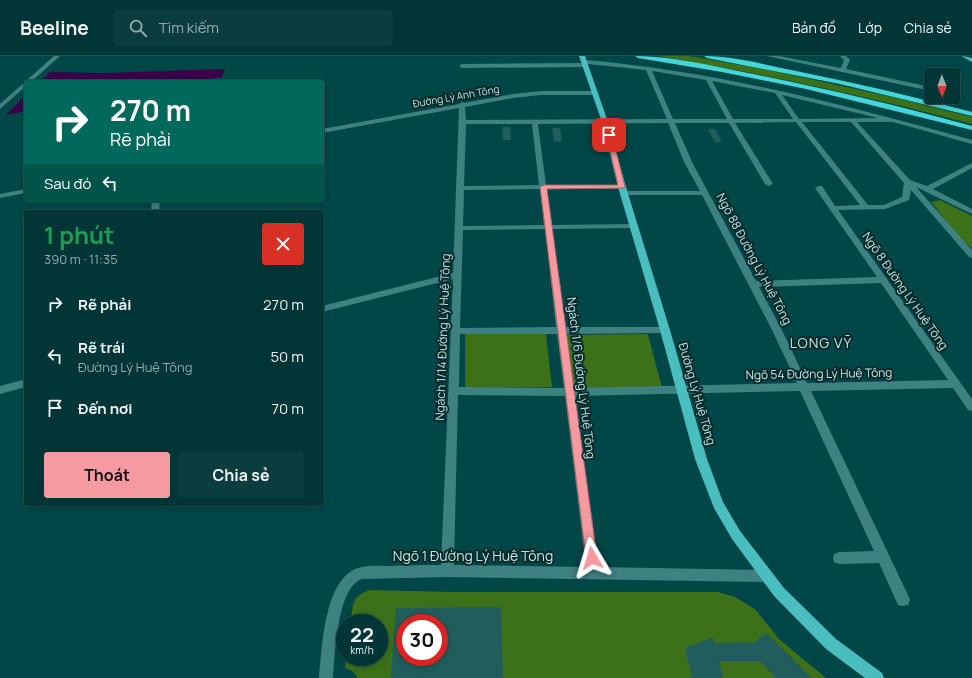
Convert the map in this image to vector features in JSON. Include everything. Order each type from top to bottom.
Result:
[{"type":"highway","points":[[638,56],[794,84],[874,102],[969,134]]},
{"type":"highway","points":[[707,56],[807,74],[887,92],[972,114]]},
{"type":"main road","points":[[965,56],[972,60]]},
{"type":"main road","name":"Đường Lý Huệ Tông","points":[[586,59],[701,459],[718,504],[736,535],[765,576],[831,644],[877,678]]},
{"type":"street","points":[[30,80],[57,56]]},
{"type":"street","points":[[774,56],[924,87]]},
{"type":"street","points":[[843,56],[847,60],[843,70]]},
{"type":"street","points":[[462,66],[586,59],[664,66],[780,88],[969,134]]},
{"type":"street","points":[[586,59],[648,68],[777,92],[893,120],[969,134]]},
{"type":"street","points":[[648,68],[689,164],[705,193]]},
{"type":"street","points":[[708,79],[731,121],[769,184]]},
{"type":"street","points":[[0,107],[24,86]]},
{"type":"street","points":[[777,92],[866,208]]},
{"type":"street","name":"Đường Lý Anh Tông","points":[[324,131],[462,104],[524,94],[595,93]]},
{"type":"street","name":"Ngách 1/14 Đường Lý Huệ Tông","points":[[447,571],[460,228],[463,122],[462,104]]},
{"type":"street","points":[[463,122],[893,120]]},
{"type":"street","points":[[853,121],[972,255]]},
{"type":"street","name":"Ngách 1/6 Đường Lý Huệ Tông","points":[[535,122],[594,573]]},
{"type":"street","points":[[969,134],[972,142]]},
{"type":"street","points":[[927,189],[972,164]]},
{"type":"street","points":[[832,208],[885,207],[906,198],[908,182]]},
{"type":"street","points":[[908,182],[927,189],[972,212]]},
{"type":"street","name":"Ngõ 88 Đường Lý Huệ Tông","points":[[461,188],[544,187],[705,193],[777,330],[903,600]]},
{"type":"street","name":"Ngõ 8 Đường Lý Huệ Tông","points":[[819,188],[972,407]]},
{"type":"street","points":[[0,196],[24,191]]},
{"type":"street","points":[[926,205],[930,200],[935,199],[952,202]]},
{"type":"street","points":[[460,228],[633,226]]},
{"type":"street","points":[[324,308],[458,275]]},
{"type":"street","points":[[752,284],[883,280]]},
{"type":"street","points":[[456,331],[665,330]]},
{"type":"street","points":[[0,390],[24,384]]},
{"type":"street","name":"Ngõ 54 Đường Lý Huệ Tông","points":[[454,391],[570,392],[956,384]]},
{"type":"street","points":[[839,558],[882,557]]},
{"type":"street","name":"Ngõ 1 Đường Lý Huệ Tông","points":[[326,678],[336,605],[345,585],[357,573],[447,571],[765,576]]},
{"type":"green space","points":[[658,56],[689,56],[763,69],[892,97],[972,117],[972,124],[816,86]]},
{"type":"green space","points":[[940,200],[972,216],[972,248],[960,238],[931,202]]},
{"type":"green space","points":[[465,334],[546,334],[552,387],[465,388]]},
{"type":"green space","points":[[648,334],[662,388],[574,388],[567,335]]},
{"type":"green space","points":[[370,590],[453,592],[718,592],[735,597],[755,609],[779,639],[826,678],[358,678],[352,671],[345,668],[345,666],[388,666],[388,614],[352,614],[354,602],[359,595]]},
{"type":"shaded area","points":[[225,69],[222,77],[205,80],[42,80],[50,72],[103,73]]},
{"type":"shaded area","points":[[24,97],[24,111],[6,115]]},
{"type":"building","points":[[502,127],[510,127],[511,140],[503,140]]},
{"type":"building","points":[[552,128],[560,128],[562,141],[554,142]]},
{"type":"building","points":[[708,129],[715,129],[722,142],[715,143]]},
{"type":"building","points":[[501,607],[503,678],[391,678],[396,608]]},
{"type":"building","points":[[766,633],[812,678],[776,678],[760,661],[719,661],[723,678],[692,678],[685,648],[713,637],[714,643],[750,642],[752,644]]},
{"type":"district","name":"LONG VỸ","points":[[821,343]]},
{"type":"route","points":[[592,558],[544,187],[622,187],[609,135]]}]
